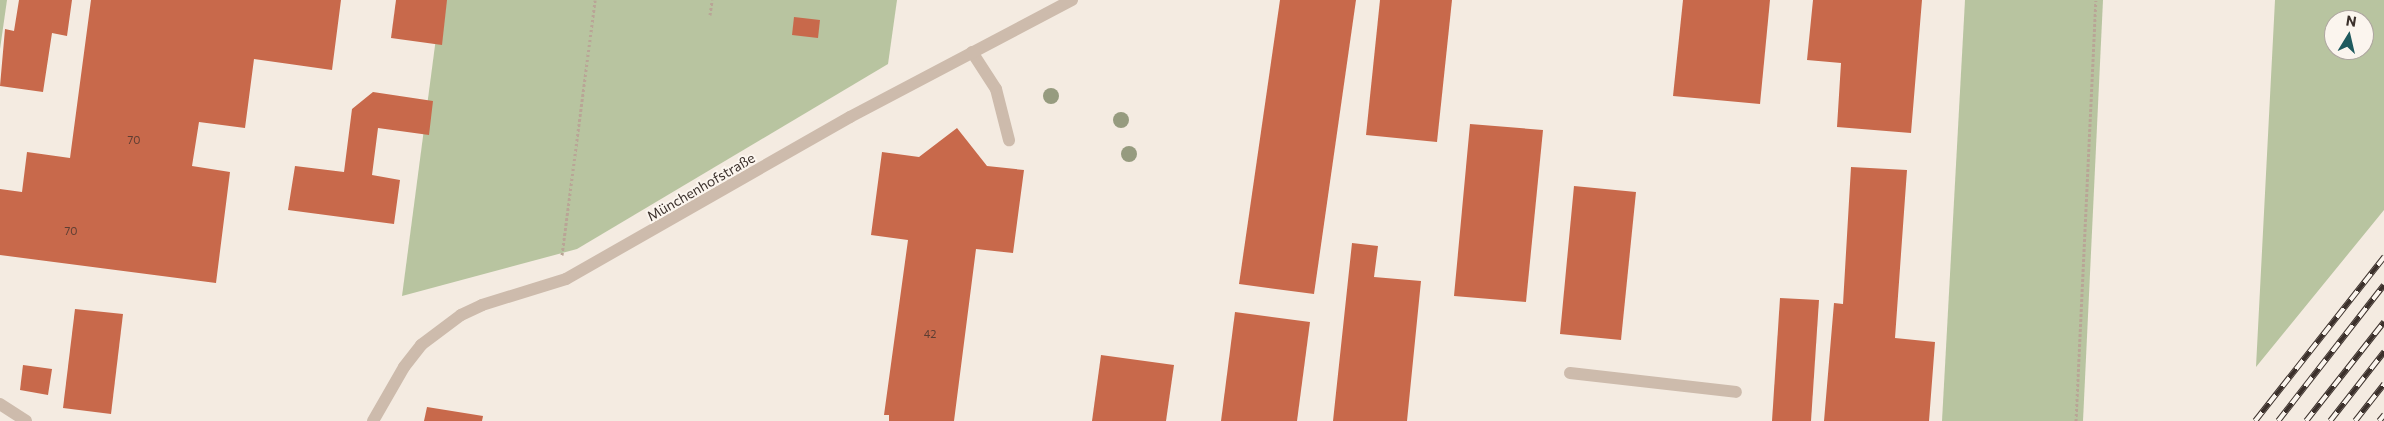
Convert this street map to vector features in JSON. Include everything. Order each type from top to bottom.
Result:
[{"type":"street","name":"Münchenhofstraße","points":[[373,421],[404,367],[421,345],[440,328],[482,305],[559,282],[607,258],[850,117],[1072,0]]},
{"type":"street","points":[[972,52],[996,89],[1009,140]]},
{"type":"street","points":[[1570,373],[1736,392]]},
{"type":"street","points":[[0,404],[26,421]]},
{"type":"path","points":[[559,282],[595,0]]},
{"type":"path","points":[[710,15],[712,0]]},
{"type":"path","points":[[2076,421],[2096,0]]},
{"type":"green space","points":[[0,0],[7,0],[0,49]]},
{"type":"green space","points":[[441,0],[897,0],[888,64],[577,249],[402,296]]},
{"type":"green space","points":[[1965,0],[2103,0],[2083,421],[1942,421]]},
{"type":"green space","points":[[2275,0],[2384,0],[2384,210],[2256,367]]},
{"type":"building","points":[[19,0],[72,0],[67,36],[52,33],[43,92],[0,86],[5,29],[14,31]]},
{"type":"building","points":[[91,0],[341,0],[332,70],[254,59],[245,128],[199,122],[192,166],[230,172],[216,283],[0,255],[0,189],[22,192],[27,152],[70,158]]},
{"type":"building","points":[[396,0],[447,0],[442,45],[391,38]]},
{"type":"building","points":[[1280,0],[1356,0],[1314,294],[1239,284]]},
{"type":"building","points":[[1380,0],[1452,0],[1437,142],[1366,135]]},
{"type":"building","points":[[1683,0],[1770,0],[1760,104],[1673,96]]},
{"type":"building","points":[[1813,0],[1922,0],[1911,133],[1837,127],[1841,63],[1807,60]]},
{"type":"building","points":[[794,17],[820,20],[818,38],[792,35]]},
{"type":"building","points":[[373,92],[433,101],[429,135],[378,128],[372,175],[400,180],[394,224],[288,210],[295,166],[344,172],[352,109]]},
{"type":"building","points":[[1470,124],[1543,130],[1526,302],[1454,296]]},
{"type":"building","points":[[957,128],[987,166],[1024,170],[1013,253],[976,249],[954,421],[889,421],[889,415],[884,415],[908,240],[871,235],[882,152],[919,157]]},
{"type":"building","points":[[1851,167],[1907,170],[1895,338],[1935,342],[1929,421],[1824,421],[1834,303],[1843,304]]},
{"type":"building","points":[[1574,186],[1636,192],[1621,340],[1560,334]]},
{"type":"building","points":[[1352,243],[1378,246],[1374,277],[1421,281],[1407,421],[1333,421]]},
{"type":"building","points":[[1780,298],[1819,300],[1811,421],[1772,421]]},
{"type":"building","points":[[75,309],[123,314],[111,414],[63,408]]},
{"type":"building","points":[[1235,312],[1310,322],[1297,421],[1221,421]]},
{"type":"building","points":[[1101,355],[1174,365],[1166,421],[1092,421]]},
{"type":"building","points":[[23,365],[52,369],[48,395],[20,390]]},
{"type":"building","points":[[427,407],[483,416],[482,421],[424,421]]},
{"type":"railway","points":[[2255,421],[2384,257]]},
{"type":"railway","points":[[2278,421],[2384,285]]},
{"type":"railway","points":[[2306,421],[2384,322]]},
{"type":"railway","points":[[2330,421],[2384,352]]},
{"type":"railway","points":[[2355,421],[2384,384]]},
{"type":"railway","points":[[2379,421],[2384,415]]}]
